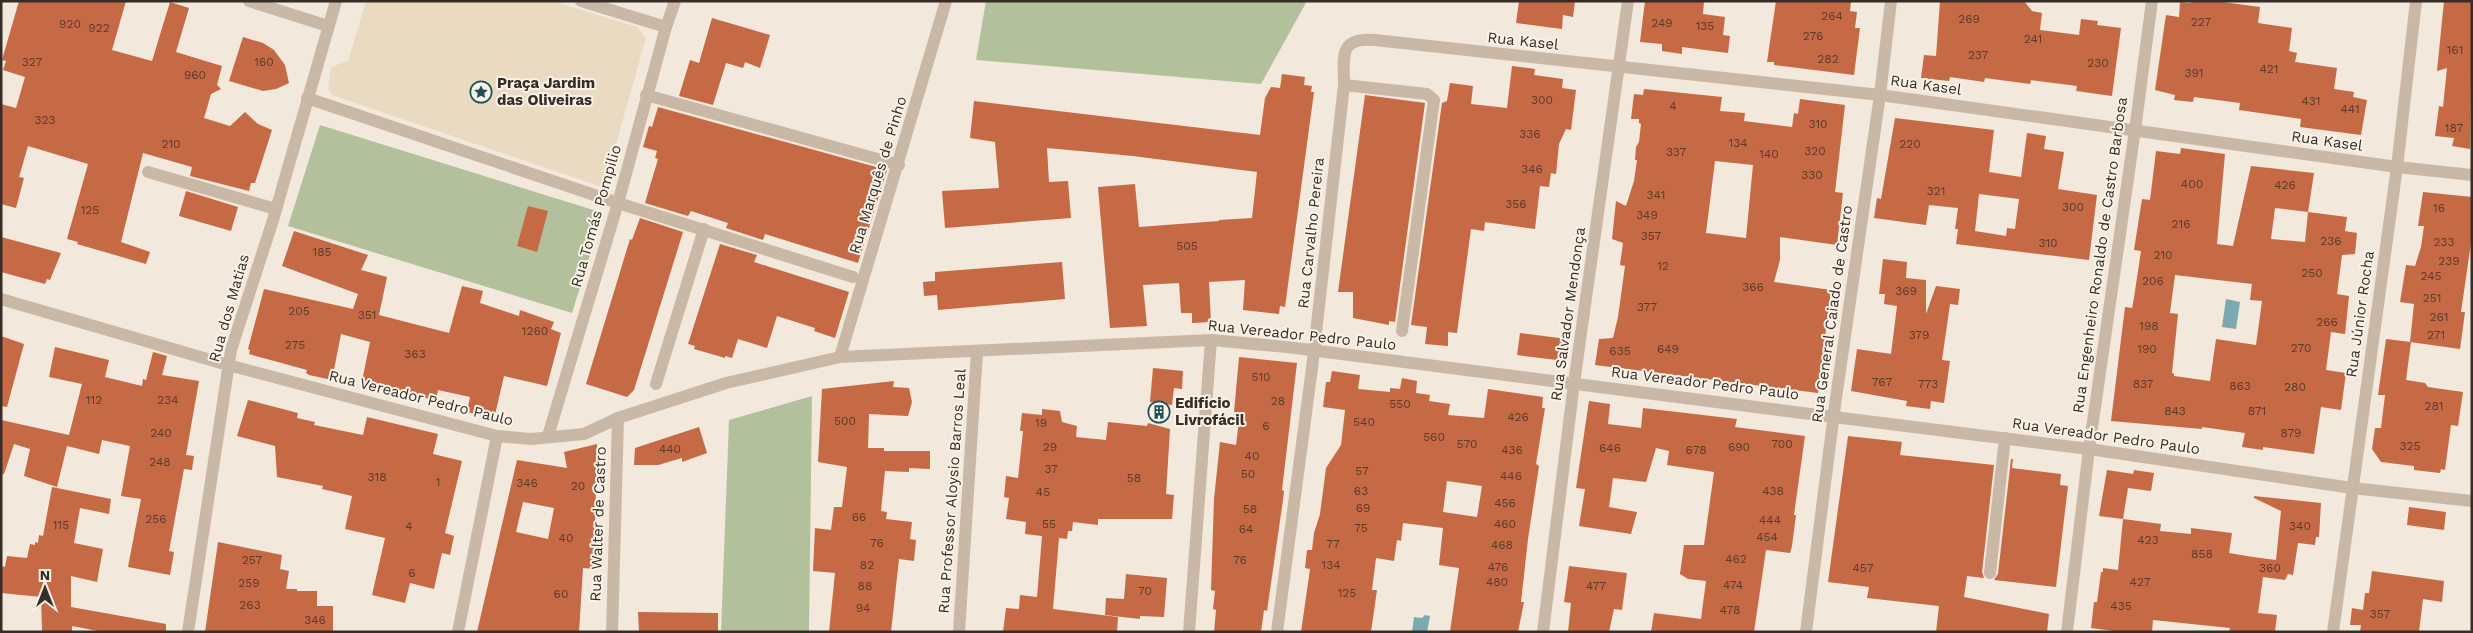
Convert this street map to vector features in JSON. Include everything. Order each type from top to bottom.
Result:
[{"type":"street","points":[[249,1],[328,26]]},
{"type":"street","name":"Rua dos Matias","points":[[188,632],[228,365],[276,209],[336,1]]},
{"type":"street","points":[[581,1],[666,27]]},
{"type":"street","name":"Rua Tomás Pompilio","points":[[548,436],[618,202],[646,95],[675,1]]},
{"type":"street","name":"Rua Marquês de Pinho","points":[[840,357],[899,165],[946,1]]},
{"type":"street","name":"Rua Salvador Mendonça","points":[[1542,632],[1574,383],[1628,1]]},
{"type":"street","name":"Rua General Caiado de Castro","points":[[1806,632],[1834,416],[1880,95],[1891,1]]},
{"type":"street","name":"Rua Engenheiro Ronaldo de Castro Barbosa","points":[[2067,632],[2089,449],[2152,1]]},
{"type":"street","name":"Rua Júnior Rocha","points":[[2333,632],[2397,167],[2416,1]]},
{"type":"street","name":"Rua Carvalho Pereira","points":[[1277,632],[1314,351],[1344,85],[1344,56],[1346,47],[1359,40],[1374,40]]},
{"type":"street","name":"Rua Kasel","points":[[1374,40],[1880,95],[2397,167],[2472,175]]},
{"type":"street","points":[[1344,85],[1427,94],[1434,100],[1402,331]]},
{"type":"street","points":[[646,95],[899,165]]},
{"type":"street","points":[[307,98],[618,202],[853,276]]},
{"type":"street","points":[[148,172],[276,209]]},
{"type":"street","points":[[656,384],[704,229]]},
{"type":"street","name":"Rua Vereador Pedro Paulo","points":[[1,299],[228,365],[497,436],[531,439],[584,434],[618,418],[726,383],[840,357],[1211,340],[1314,351],[1834,416],[2089,449],[2352,488],[2472,501]]},
{"type":"street","points":[[1189,632],[1211,340]]},
{"type":"street","name":"Rua Professor Aloysio Barros Leal","points":[[959,632],[977,352]]},
{"type":"street","name":"Rua Walter de Castro","points":[[612,632],[618,418]]},
{"type":"street","points":[[458,632],[497,436]]},
{"type":"street","points":[[1990,572],[2005,438]]},
{"type":"green space","points":[[986,1],[1307,1],[1261,84],[976,60]]},
{"type":"green space","points":[[320,125],[603,213],[572,313],[288,226]]},
{"type":"green space","points":[[812,396],[809,632],[721,632],[729,420]]},
{"type":"shaded area","name":"Praça Jardim das Oliveiras","points":[[366,1],[553,1],[637,27],[646,38],[605,183],[599,186],[332,95],[328,88],[331,67],[348,61]]},
{"type":"water","points":[[2226,299],[2240,302],[2236,329],[2222,327]]},
{"type":"water","points":[[1425,615],[1430,616],[1427,632],[1412,632],[1414,617],[1422,618]]},
{"type":"building","points":[[19,1],[126,1],[112,50],[152,61],[170,2],[189,8],[176,52],[222,66],[217,85],[221,89],[211,94],[204,118],[230,126],[245,112],[258,124],[272,130],[255,183],[251,183],[249,191],[190,176],[192,167],[143,153],[121,242],[150,252],[146,264],[77,244],[78,242],[67,239],[88,164],[28,146],[19,177],[24,178],[16,208],[1,204],[1,104],[16,108],[25,77],[3,70],[6,61],[2,60]]},
{"type":"building","points":[[1519,1],[1575,1],[1573,17],[1563,15],[1562,29],[1516,23]]},
{"type":"building","points":[[1645,1],[1704,1],[1703,14],[1725,17],[1723,35],[1730,36],[1728,53],[1682,47],[1682,54],[1662,51],[1662,44],[1640,42]]},
{"type":"building","points":[[1776,1],[1851,1],[1850,11],[1857,12],[1855,28],[1860,28],[1854,75],[1774,65],[1774,62],[1767,62]]},
{"type":"building","points":[[1940,1],[2024,1],[2032,11],[2042,13],[2040,30],[2079,35],[2081,19],[2098,21],[2097,25],[2121,28],[2112,96],[2076,91],[2077,86],[2031,80],[2030,84],[1985,78],[1984,82],[1950,77],[1949,81],[1921,78],[1924,55],[1936,56]]},
{"type":"building","points":[[2191,1],[2215,1],[2260,7],[2258,23],[2292,28],[2289,51],[2297,53],[2295,62],[2337,68],[2334,89],[2354,92],[2353,97],[2367,100],[2361,135],[2300,127],[2301,119],[2239,110],[2240,103],[2194,97],[2193,102],[2174,100],[2175,95],[2155,90],[2166,15],[2179,17],[2180,2],[2191,3]]},
{"type":"building","points":[[2444,1],[2472,1],[2470,149],[2452,146],[2454,138],[2435,136],[2439,106],[2443,107],[2447,68],[2437,71]]},
{"type":"building","points":[[712,18],[770,35],[760,68],[745,62],[743,68],[726,63],[713,105],[679,96],[690,60],[699,63]]},
{"type":"building","points":[[243,37],[263,43],[274,50],[285,65],[289,83],[276,89],[263,91],[229,81]]},
{"type":"building","points":[[1512,66],[1535,69],[1534,75],[1563,79],[1562,88],[1576,90],[1571,130],[1566,129],[1559,144],[1556,174],[1551,173],[1549,187],[1540,186],[1535,229],[1485,222],[1484,231],[1471,229],[1457,333],[1448,332],[1448,346],[1425,344],[1427,327],[1411,325],[1442,103],[1447,101],[1450,83],[1473,86],[1471,104],[1507,108]]},
{"type":"building","points":[[1282,74],[1305,77],[1304,85],[1312,86],[1311,92],[1314,92],[1285,307],[1280,306],[1279,314],[1243,310],[1245,280],[1209,282],[1211,322],[1192,323],[1192,313],[1181,313],[1179,283],[1143,285],[1147,326],[1110,328],[1098,187],[1135,184],[1139,227],[1252,218],[1257,172],[1133,156],[1047,148],[1049,182],[1068,181],[1071,218],[945,228],[942,191],[999,188],[995,142],[970,138],[974,101],[1260,135],[1265,98],[1271,87],[1280,88]]},
{"type":"building","points":[[1644,89],[1722,97],[1720,111],[1745,113],[1744,121],[1792,127],[1794,113],[1798,114],[1800,99],[1845,105],[1835,192],[1843,193],[1837,245],[1780,237],[1780,260],[1774,282],[1831,290],[1818,393],[1595,365],[1599,339],[1613,338],[1618,317],[1625,266],[1620,265],[1623,243],[1612,239],[1616,201],[1626,206],[1634,181],[1637,160],[1635,160],[1636,147],[1639,142],[1641,124],[1639,119],[1631,119],[1634,94],[1643,95]],"holes":[[[1715,161],[1753,165],[1746,238],[1706,233]]]},
{"type":"building","points":[[1365,95],[1425,103],[1395,322],[1389,321],[1389,325],[1353,318],[1353,292],[1338,292]]},
{"type":"building","points":[[658,107],[887,170],[858,263],[765,234],[763,240],[726,228],[728,223],[691,211],[688,216],[645,203],[658,159],[655,158],[657,151],[643,147],[649,126],[652,127]]},
{"type":"building","points":[[1895,118],[1994,130],[1989,172],[2021,177],[2027,133],[2046,136],[2044,149],[2064,152],[2058,189],[2097,195],[2089,260],[1956,244],[1958,229],[1955,229],[1958,208],[1929,205],[1926,225],[1874,218],[1877,198],[1881,199]],"holes":[[[1979,194],[2019,199],[2015,229],[2007,228],[2006,236],[1975,231]]]},
{"type":"building","points":[[2181,148],[2225,154],[2217,244],[2233,246],[2251,166],[2314,173],[2308,212],[2347,217],[2345,231],[2357,233],[2355,254],[2342,255],[2337,294],[2349,296],[2345,334],[2331,332],[2326,370],[2346,373],[2341,410],[2321,407],[2314,454],[2263,447],[2263,450],[2242,447],[2245,433],[2202,427],[2202,429],[2111,421],[2125,307],[2132,308],[2141,251],[2134,250],[2142,199],[2150,200],[2156,151],[2180,154]],"holes":[[[2275,208],[2308,212],[2305,242],[2271,239]],[[2175,275],[2252,284],[2250,300],[2262,301],[2256,345],[2216,339],[2210,381],[2174,376],[2172,373],[2178,314],[2170,313]]]},
{"type":"building","points":[[186,191],[238,207],[231,231],[179,216]]},
{"type":"building","points":[[2423,192],[2472,197],[2472,236],[2461,312],[2465,312],[2460,349],[2410,342],[2414,304],[2400,302],[2406,265],[2415,266],[2421,247],[2424,226],[2418,226]]},
{"type":"building","points":[[528,206],[548,211],[537,252],[517,246]]},
{"type":"building","points":[[640,218],[683,232],[634,390],[627,397],[586,384],[630,239],[632,240]]},
{"type":"building","points":[[294,231],[368,255],[361,270],[387,277],[379,315],[449,333],[462,286],[483,291],[480,303],[519,316],[520,310],[554,322],[551,329],[561,333],[547,386],[504,376],[494,419],[467,412],[470,397],[438,390],[436,400],[361,386],[370,342],[341,334],[332,380],[309,375],[306,373],[307,370],[249,354],[250,350],[248,349],[264,289],[353,309],[358,294],[282,266]]},
{"type":"building","points":[[1,237],[61,253],[50,280],[47,279],[45,284],[1,272]]},
{"type":"building","points":[[720,244],[757,255],[754,262],[849,292],[835,338],[814,331],[815,328],[777,316],[767,348],[738,339],[732,358],[725,356],[725,358],[694,349],[695,346],[688,344]]},
{"type":"building","points":[[1883,259],[1907,262],[1906,278],[1926,280],[1926,314],[1936,286],[1960,289],[1958,305],[1950,304],[1942,360],[1950,361],[1944,403],[1931,401],[1930,409],[1906,406],[1907,401],[1851,391],[1857,349],[1891,354],[1897,306],[1884,304],[1885,294],[1879,294]]},
{"type":"building","points":[[1062,262],[1065,299],[938,310],[937,295],[924,296],[923,282],[935,281],[935,272]]},
{"type":"building","points":[[1520,333],[1567,339],[1564,358],[1557,360],[1517,355]]},
{"type":"building","points":[[1,336],[24,344],[7,407],[1,406]]},
{"type":"building","points":[[2386,339],[2411,342],[2406,380],[2425,383],[2428,387],[2463,392],[2458,426],[2451,425],[2445,470],[2441,469],[2440,473],[2414,470],[2414,466],[2381,462],[2372,449],[2375,428],[2381,428],[2385,395],[2378,395]]},
{"type":"building","points":[[55,347],[109,360],[105,377],[142,386],[143,379],[146,380],[153,352],[167,356],[162,375],[199,381],[186,455],[194,456],[192,470],[184,469],[169,551],[174,552],[170,575],[128,567],[141,499],[121,496],[130,446],[102,440],[99,454],[67,446],[57,487],[24,476],[30,449],[14,444],[4,474],[1,474],[1,420],[69,435],[82,384],[49,377]]},
{"type":"building","points":[[1239,357],[1297,363],[1282,490],[1284,491],[1283,500],[1267,611],[1264,610],[1261,632],[1214,632],[1216,610],[1213,609],[1215,591],[1211,590],[1214,499],[1220,442],[1236,445],[1240,413],[1234,412]]},
{"type":"building","points":[[1153,368],[1183,371],[1182,389],[1174,388],[1172,405],[1150,402]]},
{"type":"building","points":[[1332,371],[1360,375],[1358,389],[1390,392],[1390,388],[1400,389],[1402,378],[1417,381],[1416,393],[1430,395],[1429,401],[1450,404],[1448,415],[1484,418],[1488,389],[1543,397],[1542,408],[1545,408],[1536,464],[1539,466],[1521,602],[1524,602],[1518,632],[1450,632],[1459,568],[1439,565],[1443,528],[1403,523],[1401,541],[1397,540],[1394,561],[1376,558],[1372,590],[1377,590],[1371,632],[1301,632],[1310,569],[1305,568],[1307,550],[1312,550],[1314,533],[1320,514],[1326,468],[1341,445],[1345,410],[1323,407],[1326,382],[1330,382]],"holes":[[[1447,481],[1482,486],[1477,517],[1443,512]]]},
{"type":"building","points":[[894,381],[893,387],[909,388],[912,402],[908,416],[869,414],[868,448],[884,448],[884,451],[930,451],[930,469],[909,468],[909,472],[885,471],[881,511],[887,512],[886,519],[912,522],[910,539],[916,540],[914,561],[899,559],[891,632],[829,632],[835,573],[813,571],[815,528],[831,530],[834,507],[842,507],[847,467],[818,462],[822,389]]},
{"type":"building","points":[[248,400],[298,413],[297,418],[315,422],[314,425],[363,435],[367,417],[438,434],[433,454],[462,461],[445,533],[454,536],[450,555],[442,553],[434,589],[410,583],[405,603],[372,595],[385,538],[345,529],[352,496],[322,489],[323,486],[277,477],[275,446],[237,436]]},
{"type":"building","points":[[1589,401],[1610,404],[1608,424],[1641,428],[1643,408],[1737,419],[1735,427],[1805,436],[1794,515],[1796,515],[1792,546],[1790,553],[1766,550],[1754,632],[1651,632],[1654,613],[1701,619],[1706,581],[1688,579],[1680,574],[1684,545],[1704,545],[1714,472],[1667,465],[1669,451],[1656,448],[1646,482],[1613,478],[1609,507],[1637,512],[1631,534],[1579,526],[1585,489],[1576,488]]},
{"type":"building","points":[[1042,409],[1060,411],[1062,422],[1077,426],[1076,437],[1106,440],[1108,422],[1147,426],[1148,423],[1170,429],[1166,494],[1174,495],[1172,519],[1098,519],[1098,525],[1073,522],[1072,531],[1068,531],[1067,539],[1059,538],[1053,609],[1118,617],[1117,632],[1003,632],[1006,608],[1019,609],[1020,595],[1037,597],[1042,536],[1025,534],[1026,522],[1006,519],[1009,498],[1004,497],[1006,476],[1018,478],[1023,431],[1020,431],[1022,413],[1042,415]]},
{"type":"building","points":[[699,427],[707,453],[682,462],[682,458],[658,465],[634,465],[635,448]]},
{"type":"building","points":[[1848,436],[1902,442],[1900,455],[1994,465],[1982,572],[1984,578],[1967,576],[1964,597],[2049,614],[2047,632],[1936,632],[1939,606],[1867,598],[1869,587],[1828,582]]},
{"type":"building","points":[[597,444],[594,569],[583,568],[579,632],[477,632],[517,460],[567,468],[564,452]],"holes":[[[523,502],[554,508],[548,539],[516,532]]]},
{"type":"building","points":[[2011,459],[2013,459],[2012,468],[2061,474],[2060,485],[2068,486],[2056,587],[1994,580],[1998,574]]},
{"type":"building","points":[[2107,470],[2133,474],[2134,470],[2154,473],[2151,491],[2128,488],[2123,519],[2099,516]]},
{"type":"building","points":[[52,487],[111,499],[109,514],[80,508],[74,543],[103,549],[97,582],[71,576],[71,607],[166,624],[166,632],[103,632],[72,626],[72,631],[42,631],[41,597],[1,593],[1,566],[5,567],[7,556],[27,558],[30,544],[35,545],[35,542],[38,543],[39,535],[43,536]]},
{"type":"building","points":[[2254,496],[2321,503],[2319,537],[2316,537],[2315,545],[2298,543],[2293,575],[2288,574],[2285,580],[2263,577],[2258,613],[2277,615],[2275,632],[2229,632],[2230,628],[2153,620],[2152,632],[2121,632],[2091,628],[2094,602],[2097,602],[2101,572],[2103,572],[2103,568],[2118,570],[2123,519],[2161,524],[2160,531],[2191,534],[2191,528],[2232,533],[2229,553],[2276,560],[2281,511],[2254,498]]},
{"type":"building","points":[[2409,507],[2446,512],[2444,530],[2407,525]]},
{"type":"building","points":[[218,542],[282,555],[280,569],[289,571],[286,589],[317,591],[317,606],[333,606],[333,632],[205,632]]},
{"type":"building","points":[[1569,566],[1627,573],[1622,610],[1614,609],[1609,632],[1568,632],[1571,603],[1564,602]]},
{"type":"building","points":[[2372,571],[2444,581],[2442,602],[2423,599],[2419,632],[2360,632],[2361,625],[2350,625],[2352,608],[2363,610],[2365,593],[2369,593]]},
{"type":"building","points":[[1126,574],[1167,578],[1164,617],[1140,616],[1140,619],[1105,615],[1106,598],[1124,599]]},
{"type":"building","points":[[638,612],[718,613],[718,632],[639,632]]},
{"type":"place","name":"Praça Jardim das Oliveiras","points":[[481,92]]},
{"type":"place","name":"Edifício Livrofácil","points":[[1159,412]]}]
